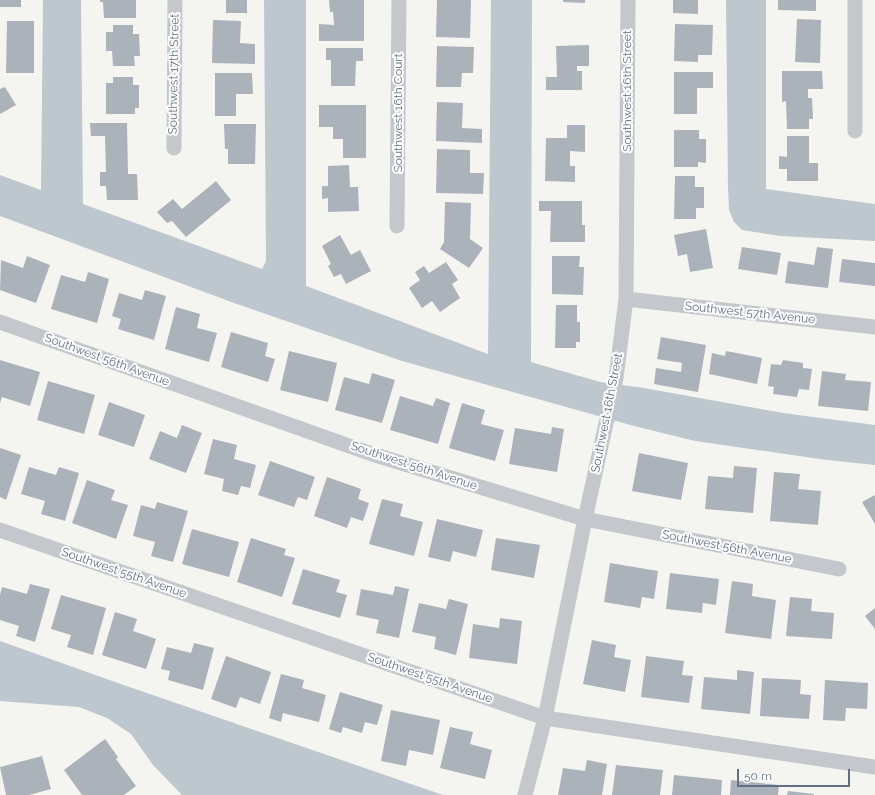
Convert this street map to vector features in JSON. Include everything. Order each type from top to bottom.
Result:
[{"type":"street","name":"Southwest 17th Street","points":[[174,148],[175,0]]},
{"type":"street","name":"Southwest 16th Court","points":[[397,226],[399,0]]},
{"type":"street","name":"Southwest 16th Street","points":[[525,795],[545,718],[585,519],[616,378],[626,299],[628,0]]},
{"type":"street","points":[[855,0],[855,131]]},
{"type":"street","name":"Southwest 57th Avenue","points":[[626,299],[875,327]]},
{"type":"street","name":"Southwest 56th Avenue","points":[[0,322],[372,454],[585,519],[839,569]]},
{"type":"street","name":"Southwest 55th Avenue","points":[[0,530],[545,718],[875,767]]},
{"type":"shaded area","points":[[43,0],[81,0],[83,204],[262,269],[266,261],[264,0],[306,0],[306,286],[488,354],[491,0],[532,0],[531,362],[600,382],[644,388],[783,413],[875,425],[875,465],[827,460],[695,441],[634,426],[402,361],[234,303],[0,216],[0,175],[41,190]]},
{"type":"shaded area","points":[[726,0],[766,0],[766,189],[875,204],[875,241],[780,236],[742,230],[734,222],[729,210],[728,187]]},
{"type":"shaded area","points":[[0,641],[443,795],[182,795],[153,765],[131,734],[107,718],[79,707],[0,701]]},
{"type":"building","points":[[0,0],[21,0],[21,7],[0,7]]},
{"type":"building","points":[[100,0],[136,0],[136,18],[104,18],[103,2],[100,2]]},
{"type":"building","points":[[226,0],[247,0],[247,13],[226,13]]},
{"type":"building","points":[[329,0],[364,0],[364,41],[319,41],[319,24],[334,25],[333,12],[330,12]]},
{"type":"building","points":[[437,0],[471,0],[470,38],[436,37]]},
{"type":"building","points":[[563,0],[585,0],[585,3],[563,2]]},
{"type":"building","points":[[673,0],[698,0],[698,14],[673,13]]},
{"type":"building","points":[[778,0],[816,0],[816,11],[778,10]]},
{"type":"building","points":[[797,19],[821,20],[820,63],[795,62]]},
{"type":"building","points":[[213,20],[241,21],[240,43],[255,44],[255,64],[212,63]]},
{"type":"building","points":[[7,21],[34,21],[34,73],[6,73]]},
{"type":"building","points":[[675,24],[713,25],[712,55],[698,55],[698,62],[674,61]]},
{"type":"building","points":[[113,25],[133,25],[133,34],[139,34],[140,56],[134,56],[135,66],[113,66],[112,51],[106,51],[106,32],[113,32]]},
{"type":"building","points":[[589,45],[589,66],[577,66],[577,71],[582,71],[582,90],[546,90],[546,77],[557,77],[556,46]]},
{"type":"building","points":[[437,46],[474,47],[473,73],[462,73],[461,87],[436,87]]},
{"type":"building","points":[[326,48],[363,48],[363,61],[356,61],[355,86],[331,86],[331,60],[326,60]]},
{"type":"building","points":[[782,71],[822,71],[823,89],[808,89],[808,98],[812,98],[813,119],[809,119],[809,129],[787,129],[786,101],[782,102]]},
{"type":"building","points":[[674,72],[713,72],[713,88],[697,88],[697,114],[674,114]]},
{"type":"building","points":[[215,73],[252,73],[253,94],[236,94],[236,116],[215,116]]},
{"type":"building","points":[[113,77],[133,77],[133,85],[139,85],[139,108],[135,108],[135,114],[106,114],[106,83],[113,83]]},
{"type":"building","points":[[5,87],[16,105],[0,114],[0,89]]},
{"type":"building","points":[[437,102],[463,103],[462,128],[482,129],[482,143],[436,141]]},
{"type":"building","points":[[319,105],[366,105],[366,158],[343,158],[343,139],[333,139],[333,127],[319,127]]},
{"type":"building","points":[[90,123],[127,123],[128,174],[137,174],[138,200],[107,200],[106,186],[100,186],[100,172],[106,172],[105,136],[91,136]]},
{"type":"building","points":[[224,124],[256,124],[255,164],[228,164],[228,149],[225,149]]},
{"type":"building","points":[[567,125],[585,125],[585,152],[570,151],[570,166],[575,166],[575,182],[545,181],[546,138],[567,138]]},
{"type":"building","points":[[674,130],[699,130],[699,139],[706,139],[706,163],[698,162],[698,167],[674,167]]},
{"type":"building","points":[[787,136],[809,136],[809,163],[818,163],[818,181],[787,181],[787,169],[779,169],[779,156],[787,157]]},
{"type":"building","points":[[437,149],[470,150],[470,173],[484,173],[483,194],[436,193]]},
{"type":"building","points":[[349,165],[350,187],[358,187],[359,211],[328,212],[328,198],[322,199],[322,186],[328,186],[328,166]]},
{"type":"building","points":[[675,176],[695,176],[695,187],[704,187],[704,208],[696,208],[696,219],[674,219]]},
{"type":"building","points":[[216,181],[231,200],[186,237],[172,221],[167,223],[157,212],[173,199],[182,209]]},
{"type":"building","points":[[539,201],[582,201],[582,225],[585,225],[585,242],[550,242],[551,211],[539,211]]},
{"type":"building","points":[[445,202],[471,203],[470,239],[483,248],[469,268],[440,249],[444,242]]},
{"type":"building","points":[[706,229],[713,268],[690,272],[687,254],[678,256],[674,235]]},
{"type":"building","points":[[340,235],[351,255],[360,250],[371,271],[346,284],[341,274],[334,277],[328,266],[331,264],[322,246]]},
{"type":"building","points":[[742,247],[781,253],[777,275],[738,269]]},
{"type":"building","points":[[817,247],[833,249],[828,288],[785,283],[788,261],[814,265]]},
{"type":"building","points":[[27,256],[50,265],[36,303],[0,290],[1,260],[23,268]]},
{"type":"building","points":[[552,256],[580,256],[579,267],[584,267],[583,295],[552,294]]},
{"type":"building","points":[[842,259],[875,263],[875,286],[839,282]]},
{"type":"building","points":[[446,262],[458,280],[452,284],[460,298],[440,312],[432,301],[422,308],[409,288],[420,280],[415,272],[424,266],[429,273]]},
{"type":"building","points":[[88,272],[109,279],[97,323],[51,309],[61,275],[85,282]]},
{"type":"building","points":[[145,290],[166,296],[154,340],[118,329],[121,319],[112,316],[119,293],[142,300]]},
{"type":"building","points":[[556,305],[577,305],[577,322],[580,322],[580,342],[576,342],[576,348],[555,348]]},
{"type":"building","points":[[176,307],[200,314],[197,328],[217,333],[209,362],[165,349]]},
{"type":"building","points":[[231,332],[268,343],[265,356],[275,359],[268,382],[221,367]]},
{"type":"building","points":[[661,337],[706,345],[698,392],[654,384],[656,368],[681,372],[682,363],[657,359]]},
{"type":"building","points":[[289,351],[337,363],[328,402],[280,390]]},
{"type":"building","points":[[726,351],[762,358],[757,384],[709,374],[712,353],[725,356]]},
{"type":"building","points":[[0,360],[40,372],[30,406],[2,397],[0,403]]},
{"type":"building","points":[[783,360],[803,363],[803,368],[812,369],[809,390],[799,389],[797,397],[773,394],[774,387],[768,386],[771,364],[781,365]]},
{"type":"building","points":[[822,371],[846,374],[845,380],[871,382],[868,411],[818,406]]},
{"type":"building","points":[[372,373],[395,380],[382,423],[335,410],[344,377],[369,384]]},
{"type":"building","points":[[48,381],[95,395],[84,434],[37,420]]},
{"type":"building","points":[[400,396],[433,406],[436,398],[450,403],[438,444],[390,430]]},
{"type":"building","points":[[109,402],[145,415],[134,447],[98,435]]},
{"type":"building","points":[[462,403],[485,410],[481,424],[504,430],[495,461],[449,448]]},
{"type":"building","points":[[182,425],[202,433],[186,473],[149,459],[160,431],[177,438]]},
{"type":"building","points":[[552,427],[564,429],[557,472],[509,464],[515,428],[551,434]]},
{"type":"building","points":[[213,439],[237,445],[234,459],[256,465],[250,488],[241,486],[238,495],[222,491],[224,479],[204,474]]},
{"type":"building","points":[[0,448],[21,455],[6,500],[0,497]]},
{"type":"building","points":[[639,453],[688,463],[681,500],[632,491]]},
{"type":"building","points":[[270,461],[315,477],[307,500],[298,497],[294,507],[258,495]]},
{"type":"building","points":[[734,466],[757,468],[753,513],[705,509],[708,476],[733,478]]},
{"type":"building","points":[[29,467],[56,475],[59,467],[79,473],[65,521],[41,514],[45,501],[21,494]]},
{"type":"building","points":[[774,472],[800,474],[798,489],[821,491],[818,525],[770,521]]},
{"type":"building","points":[[327,477],[361,489],[358,499],[369,503],[363,521],[351,517],[347,528],[314,516]]},
{"type":"building","points":[[87,480],[115,490],[111,500],[128,505],[116,539],[72,523]]},
{"type":"building","points":[[875,495],[875,524],[862,502]]},
{"type":"building","points":[[382,499],[403,504],[400,516],[423,522],[414,556],[369,544]]},
{"type":"building","points":[[157,502],[188,511],[173,562],[151,556],[155,542],[133,536],[141,505],[155,509]]},
{"type":"building","points":[[437,519],[483,530],[476,557],[453,551],[450,562],[428,557]]},
{"type":"building","points":[[192,529],[239,542],[229,577],[182,564]]},
{"type":"building","points":[[251,538],[286,549],[284,555],[295,558],[282,597],[237,582]]},
{"type":"building","points":[[496,538],[540,545],[534,578],[491,570]]},
{"type":"building","points":[[610,563],[658,571],[654,599],[642,597],[640,608],[604,602]]},
{"type":"building","points":[[303,569],[340,580],[336,592],[347,595],[340,618],[292,604]]},
{"type":"building","points":[[670,573],[719,579],[716,605],[703,603],[702,613],[666,609]]},
{"type":"building","points":[[732,581],[753,584],[752,596],[776,600],[771,639],[725,633]]},
{"type":"building","points":[[30,584],[50,589],[35,642],[16,636],[19,626],[0,620],[0,595],[2,587],[27,594]]},
{"type":"building","points":[[395,586],[409,589],[399,638],[376,633],[379,620],[356,615],[361,589],[393,595]]},
{"type":"building","points":[[61,595],[106,608],[93,655],[67,647],[71,635],[51,629]]},
{"type":"building","points":[[790,597],[812,599],[811,611],[834,613],[832,639],[786,636]]},
{"type":"building","points":[[449,599],[468,604],[456,655],[434,649],[436,637],[412,632],[419,603],[446,609]]},
{"type":"building","points":[[875,608],[875,629],[865,616]]},
{"type":"building","points":[[115,612],[137,619],[133,631],[156,639],[146,669],[102,655]]},
{"type":"building","points":[[500,618],[522,621],[517,664],[469,658],[473,624],[499,628]]},
{"type":"building","points":[[592,640],[616,645],[614,657],[631,660],[625,692],[583,684]]},
{"type":"building","points":[[194,643],[214,648],[203,690],[168,680],[170,671],[161,669],[167,647],[191,653]]},
{"type":"building","points":[[226,656],[271,672],[260,704],[240,697],[236,708],[211,699]]},
{"type":"building","points":[[646,656],[684,661],[682,675],[693,676],[689,703],[641,697]]},
{"type":"building","points":[[737,670],[754,672],[750,714],[701,709],[704,677],[737,680]]},
{"type":"building","points":[[281,674],[304,680],[302,688],[326,695],[319,722],[283,713],[281,722],[269,718]]},
{"type":"building","points":[[762,678],[801,680],[800,694],[811,695],[809,719],[760,716]]},
{"type":"building","points":[[825,680],[868,683],[867,709],[846,708],[845,721],[823,720]]},
{"type":"building","points":[[340,692],[383,705],[377,725],[365,722],[362,733],[343,727],[341,733],[329,729]]},
{"type":"building","points":[[391,710],[440,720],[433,755],[409,750],[406,766],[381,761]]},
{"type":"building","points":[[450,727],[473,732],[470,744],[492,750],[485,779],[440,768]]},
{"type":"building","points":[[105,739],[118,757],[116,759],[136,786],[124,795],[82,795],[64,770]]},
{"type":"building","points":[[42,756],[51,789],[29,795],[6,795],[0,767]]},
{"type":"building","points":[[587,760],[607,764],[602,795],[558,795],[563,768],[585,771]]},
{"type":"building","points":[[616,765],[663,770],[660,795],[612,795]]},
{"type":"building","points":[[674,775],[722,780],[721,795],[672,795]]},
{"type":"building","points":[[731,780],[779,785],[778,795],[730,795]]},
{"type":"building","points":[[788,791],[814,794],[814,795],[787,795]]}]
